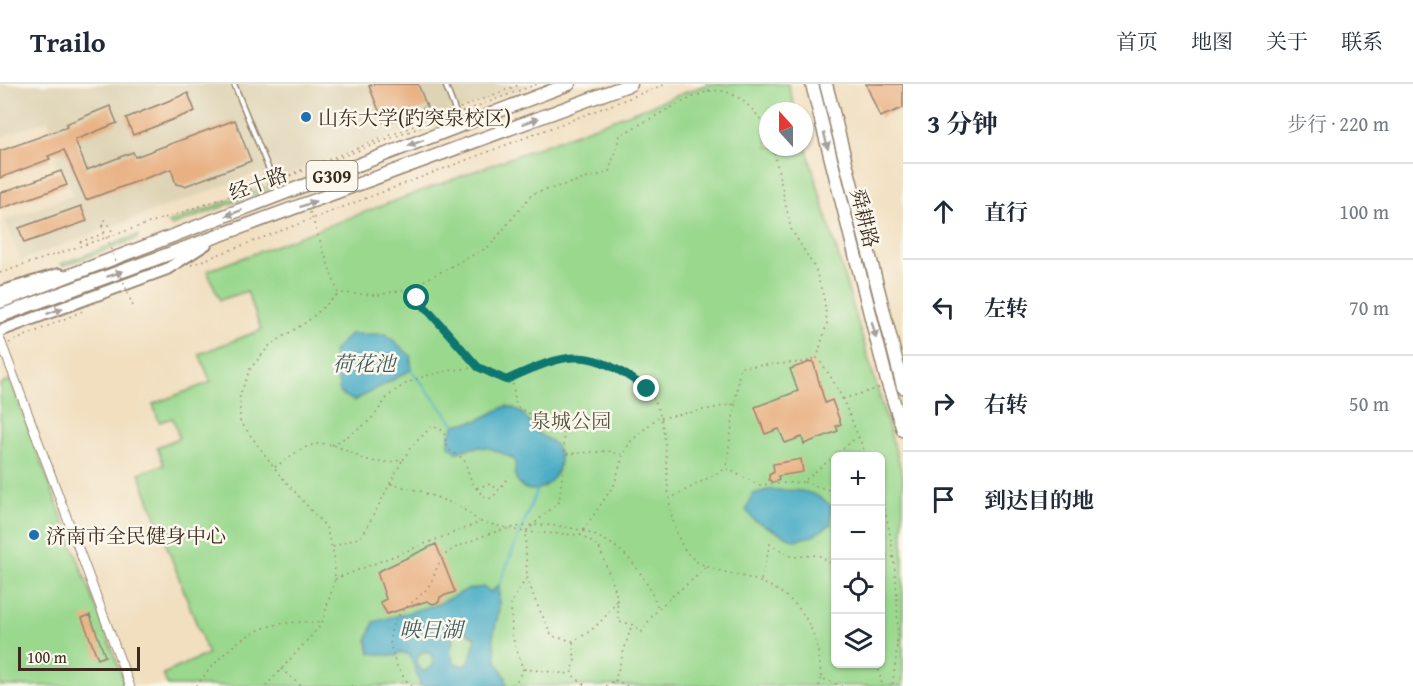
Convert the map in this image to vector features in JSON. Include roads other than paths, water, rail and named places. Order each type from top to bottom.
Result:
[{"type":"main road","name":"经十路","points":[[0,302],[94,264],[280,196],[569,84]]},
{"type":"main road","name":"经十路","points":[[0,316],[632,84]]},
{"type":"main road","name":"舜耕路","points":[[812,84],[888,384],[903,430]]},
{"type":"main road","name":"舜耕路","points":[[826,84],[902,382]]},
{"type":"main road","name":"经十路","points":[[0,331],[166,269],[214,239]]},
{"type":"main road","name":"经十路","points":[[0,292],[94,264]]},
{"type":"main road","points":[[888,384],[902,382]]},
{"type":"street","points":[[1,343],[129,686]]},
{"type":"lane","points":[[234,84],[280,196]]},
{"type":"lane","points":[[445,84],[461,126]]},
{"type":"water","name":"荷花池","points":[[350,334],[386,334],[411,356],[411,370],[354,401],[340,393],[333,352]]},
{"type":"water","points":[[506,406],[524,415],[538,433],[555,445],[560,454],[560,464],[556,474],[542,488],[533,490],[525,488],[517,481],[514,459],[499,452],[480,447],[457,452],[449,446],[449,436],[455,425],[479,420]]},
{"type":"water","points":[[768,490],[810,493],[831,506],[831,524],[813,536],[794,540],[755,521],[746,510],[753,494]]},
{"type":"water","name":"映日湖","points":[[499,585],[499,610],[493,637],[497,662],[506,678],[507,686],[421,686],[410,655],[400,652],[396,656],[370,653],[367,640],[374,622],[438,604],[466,590],[483,587],[491,592]],"holes":[[[465,631],[476,638],[469,663],[463,666],[454,663],[450,652],[455,632]],[[425,651],[431,654],[434,665],[423,672],[416,662],[420,653]]]},
{"type":"waterway","points":[[411,370],[455,425]]},
{"type":"waterway","points":[[499,585],[537,490]]},
{"type":"place","name":"山东大学(趵突泉校区)","points":[[306,117]]},
{"type":"place","name":"济南市全民健身中心","points":[[34,535]]},
{"type":"park label","name":"泉城公园","points":[[571,420]]}]
